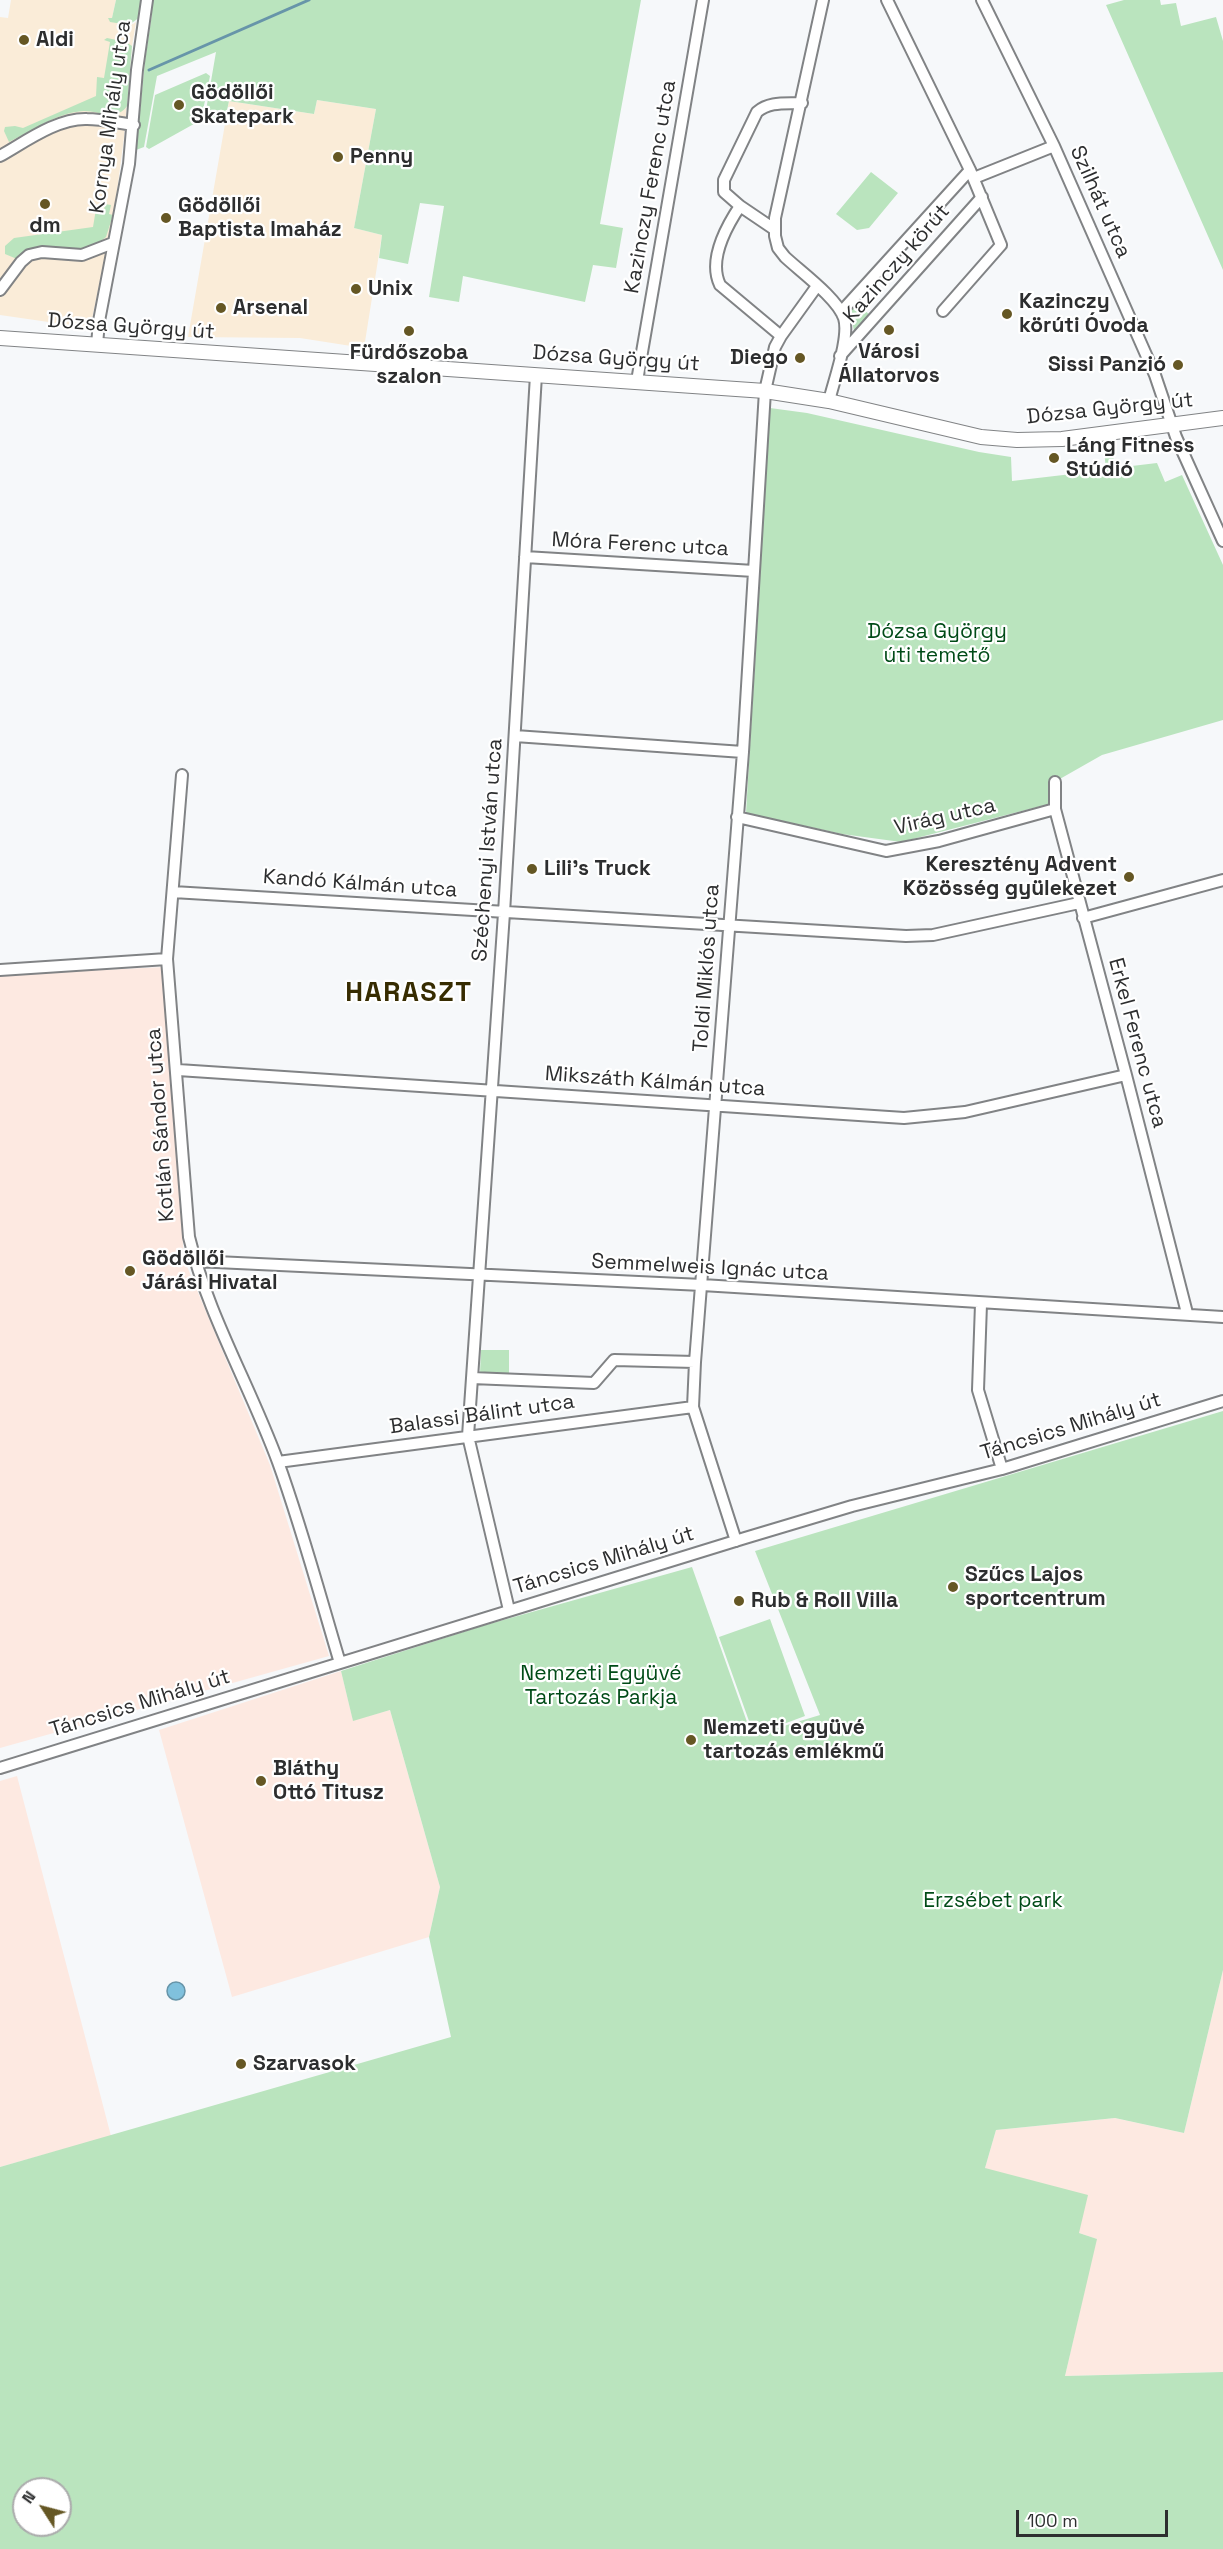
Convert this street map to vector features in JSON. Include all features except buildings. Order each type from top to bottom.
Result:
[{"type":"main road","name":"Dózsa György út","points":[[0,338],[765,391],[829,401],[981,437],[1005,439],[1062,439],[1223,418]]},
{"type":"street","name":"Kornya Mihály utca","points":[[97,345],[112,243],[129,164],[137,70],[147,0]]},
{"type":"street","name":"Kazinczy Ferenc utca","points":[[638,381],[703,0]]},
{"type":"street","name":"Kazinczy körút","points":[[823,0],[802,103],[781,182],[774,229],[778,249],[817,286],[841,312],[844,320],[840,356],[829,401]]},
{"type":"street","points":[[887,0],[972,174],[1000,245],[943,311]]},
{"type":"street","name":"Szilhát utca","points":[[982,0],[1054,146],[1145,353],[1176,437],[1223,541]]},
{"type":"street","points":[[774,229],[740,206],[724,192],[722,186],[757,112],[764,107],[776,104],[802,103]]},
{"type":"street","points":[[0,156],[70,121],[86,119],[134,125]]},
{"type":"street","name":"Kazinczy körút","points":[[841,312],[972,174],[1054,146]]},
{"type":"street","name":"Kazinczy körút","points":[[840,356],[982,197]]},
{"type":"street","points":[[740,206],[725,231],[718,257],[717,277],[720,285],[781,336]]},
{"type":"street","points":[[0,290],[21,262],[30,255],[42,252],[82,255],[112,243]]},
{"type":"street","points":[[765,391],[775,346],[817,286]]},
{"type":"street","name":"Széchenyi István utca","points":[[509,1610],[468,1436],[504,913],[536,375]]},
{"type":"street","name":"Toldi Miklós utca","points":[[736,1541],[693,1407],[743,752],[765,391]]},
{"type":"street","name":"Móra Ferenc utca","points":[[525,557],[754,571]]},
{"type":"street","points":[[515,736],[743,752]]},
{"type":"street","name":"Kotlán Sándor utca","points":[[182,775],[168,959],[189,1237],[195,1261],[228,1346],[278,1462],[340,1663]]},
{"type":"street","name":"Erkel Ferenc utca","points":[[1055,782],[1054,809],[1187,1313]]},
{"type":"street","name":"Virág utca","points":[[737,817],[886,850],[939,841],[1054,809]]},
{"type":"street","points":[[1083,918],[1223,880]]},
{"type":"street","name":"Kandó Kálmán utca","points":[[173,892],[728,927],[918,936],[1079,903]]},
{"type":"street","points":[[0,970],[168,959]]},
{"type":"street","name":"Mikszáth Kálmán utca","points":[[178,1071],[904,1118],[965,1112],[1126,1075]]},
{"type":"street","name":"Semmelweis Ignác utca","points":[[195,1261],[702,1285],[981,1304],[1187,1313],[1223,1317]]},
{"type":"street","points":[[981,1304],[978,1390],[1002,1469]]},
{"type":"street","points":[[472,1378],[594,1383],[614,1360],[695,1362]]},
{"type":"street","name":"Táncsics Mihály út","points":[[0,1768],[852,1506],[1002,1469],[1223,1401]]},
{"type":"street","name":"Balassi Bálint utca","points":[[278,1462],[693,1407]]},
{"type":"shaded area","points":[[11,0],[116,0],[112,18],[133,24],[136,22],[114,215],[90,328],[0,315],[0,17],[8,18]]},
{"type":"shaded area","points":[[317,100],[376,109],[354,228],[382,235],[364,348],[300,338],[188,337],[229,101],[314,114]]},
{"type":"shaded area","points":[[164,967],[184,1259],[270,1465],[329,1656],[0,1748],[0,975]]},
{"type":"shaded area","points":[[341,1671],[353,1720],[390,1710],[440,1887],[429,1937],[232,1997],[159,1730]]},
{"type":"shaded area","points":[[17,1776],[111,2136],[0,2167],[0,1781]]},
{"type":"shaded area","points":[[1223,1970],[1223,2372],[1065,2376],[1096,2239],[1079,2233],[985,2168],[996,2130],[1115,2118],[1184,2133]]},
{"type":"green space","points":[[116,0],[641,0],[600,224],[623,228],[616,268],[593,265],[585,302],[463,276],[459,302],[429,297],[444,206],[420,203],[408,264],[379,258],[382,235],[354,228],[376,109],[317,100],[314,114],[229,101],[224,124],[204,122],[216,52],[157,76],[144,147],[136,150],[152,14],[140,17],[129,25],[110,22],[108,18],[112,18]]},
{"type":"green space","points":[[1124,0],[1160,0],[1161,5],[1176,3],[1181,26],[1216,17],[1223,41],[1223,270],[1106,5]]},
{"type":"green space","points":[[107,38],[126,42],[132,46],[127,106],[123,111],[113,114],[74,112],[45,123],[9,142],[4,131],[5,127],[23,128],[96,96],[97,77],[104,78],[110,42],[104,40]]},
{"type":"green space","name":"Gödöllői Skatepark","points":[[206,73],[210,76],[201,120],[149,149],[146,147],[155,95]]},
{"type":"green space","points":[[871,172],[898,193],[869,228],[857,230],[836,214]]},
{"type":"green space","points":[[105,204],[111,205],[109,214],[113,215],[106,237],[90,250],[17,259],[5,254],[5,246],[14,238],[93,227],[96,209],[104,210]]},
{"type":"green space","points":[[857,304],[870,315],[854,331],[850,311]]},
{"type":"green space","name":"Dózsa György úti temető","points":[[770,408],[807,413],[979,452],[1011,457],[1012,481],[1106,470],[1104,450],[1112,450],[1115,468],[1157,463],[1165,482],[1182,475],[1223,565],[1223,720],[1102,755],[1051,784],[1049,804],[901,842],[842,834],[746,813]]},
{"type":"green space","points":[[481,1350],[509,1350],[509,1374],[480,1373]]},
{"type":"green space","points":[[1223,1411],[1223,1970],[1184,2133],[1115,2118],[996,2130],[985,2168],[1088,2195],[1079,2233],[1097,2239],[1065,2376],[1223,2372],[1223,2549],[0,2549],[0,2167],[451,2037],[429,1937],[440,1887],[390,1710],[353,1721],[341,1671],[482,1626],[692,1567],[752,1736],[820,1715],[755,1551]]},
{"type":"green space","points":[[770,1619],[805,1716],[754,1735],[719,1637]]},
{"type":"water","points":[[176,1982],[182,1985],[185,1991],[182,1997],[176,2000],[170,1997],[167,1991],[170,1985]]},
{"type":"waterway","points":[[149,70],[309,0]]},
{"type":"place","name":"Aldi","points":[[24,40]]},
{"type":"place","name":"Gödöllői Skatepark","points":[[179,105]]},
{"type":"place","name":"Penny","points":[[338,157]]},
{"type":"place","name":"dm","points":[[45,204]]},
{"type":"place","name":"Gödöllői Baptista Imaház","points":[[166,218]]},
{"type":"place","name":"Unix","points":[[356,289]]},
{"type":"place","name":"Arsenal","points":[[221,308]]},
{"type":"place","name":"Kazinczy körúti Óvoda","points":[[1007,314]]},
{"type":"place","name":"Városi Állatorvos","points":[[889,330]]},
{"type":"place","name":"Fürdőszoba szalon","points":[[409,331]]},
{"type":"place","name":"Diego","points":[[800,358]]},
{"type":"place","name":"Sissi Panzió","points":[[1178,365]]},
{"type":"place","name":"Láng Fitness Stúdió","points":[[1054,458]]},
{"type":"place","name":"Lili's Truck","points":[[532,869]]},
{"type":"place","name":"Keresztény Advent Közösség gyülekezet","points":[[1129,877]]},
{"type":"place","name":"Gödöllői Járási Hivatal","points":[[130,1271]]},
{"type":"place","name":"Szűcs Lajos sportcentrum","points":[[953,1587]]},
{"type":"place","name":"Rub & Roll Villa","points":[[739,1601]]},
{"type":"place","name":"Nemzeti együvé tartozás emlékmű","points":[[691,1740]]},
{"type":"place","name":"Bláthy Ottó Titusz","points":[[261,1781]]},
{"type":"place","name":"Szarvasok","points":[[241,2064]]},
{"type":"district","name":"HARASZT","points":[[409,994]]},
{"type":"park label","name":"Nemzeti Együvé Tartozás Parkja","points":[[601,1686]]},
{"type":"park label","name":"Erzsébet park","points":[[993,1901]]}]
